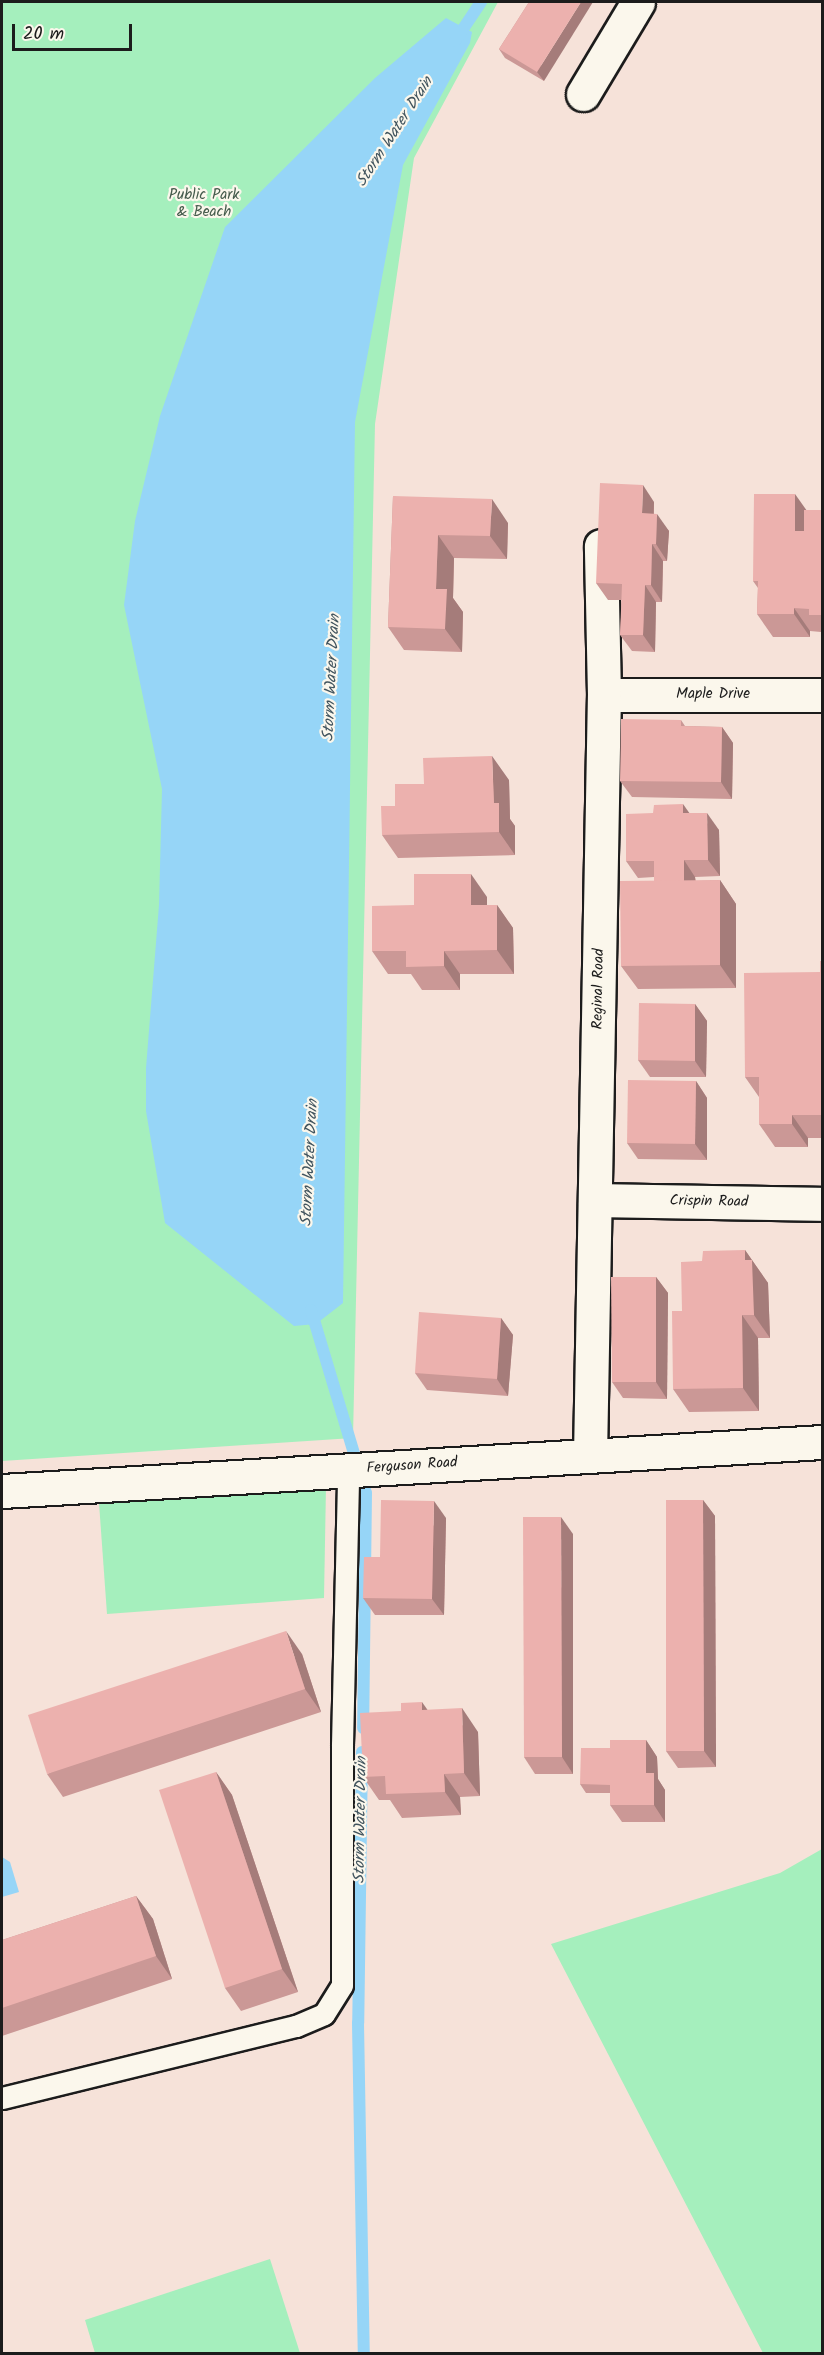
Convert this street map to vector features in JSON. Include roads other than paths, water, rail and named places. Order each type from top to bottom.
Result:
[{"type":"street","points":[[583,94],[638,2]]},
{"type":"street","name":"Reginal Road","points":[[590,1456],[604,695],[600,522]]},
{"type":"street","name":"Maple Drive","points":[[604,695],[822,695]]},
{"type":"street","name":"Crispin Road","points":[[595,1200],[822,1204]]},
{"type":"street","name":"Ferguson Road","points":[[2,1491],[822,1442]]},
{"type":"lane","points":[[2,2098],[296,2026],[324,2014],[342,1985],[342,1744],[348,1481],[340,1471]]},
{"type":"water","points":[[446,18],[472,32],[470,43],[403,165],[355,422],[343,1303],[316,1324],[294,1326],[165,1223],[146,1111],[146,1068],[159,905],[162,789],[124,605],[135,521],[160,416],[225,227],[375,78]]},
{"type":"water","points":[[2,1857],[10,1862],[19,1892],[2,1897]]},
{"type":"waterway","name":"Storm Water Drain","points":[[455,41],[481,2]]},
{"type":"waterway","name":"Storm Water Drain","points":[[311,1310],[366,1493],[363,1728]]},
{"type":"waterway","name":"Storm Water Drain","points":[[362,1752],[358,2023],[364,2354]]},
{"type":"park label","name":"Public Park & Beach","points":[[204,204]]}]
